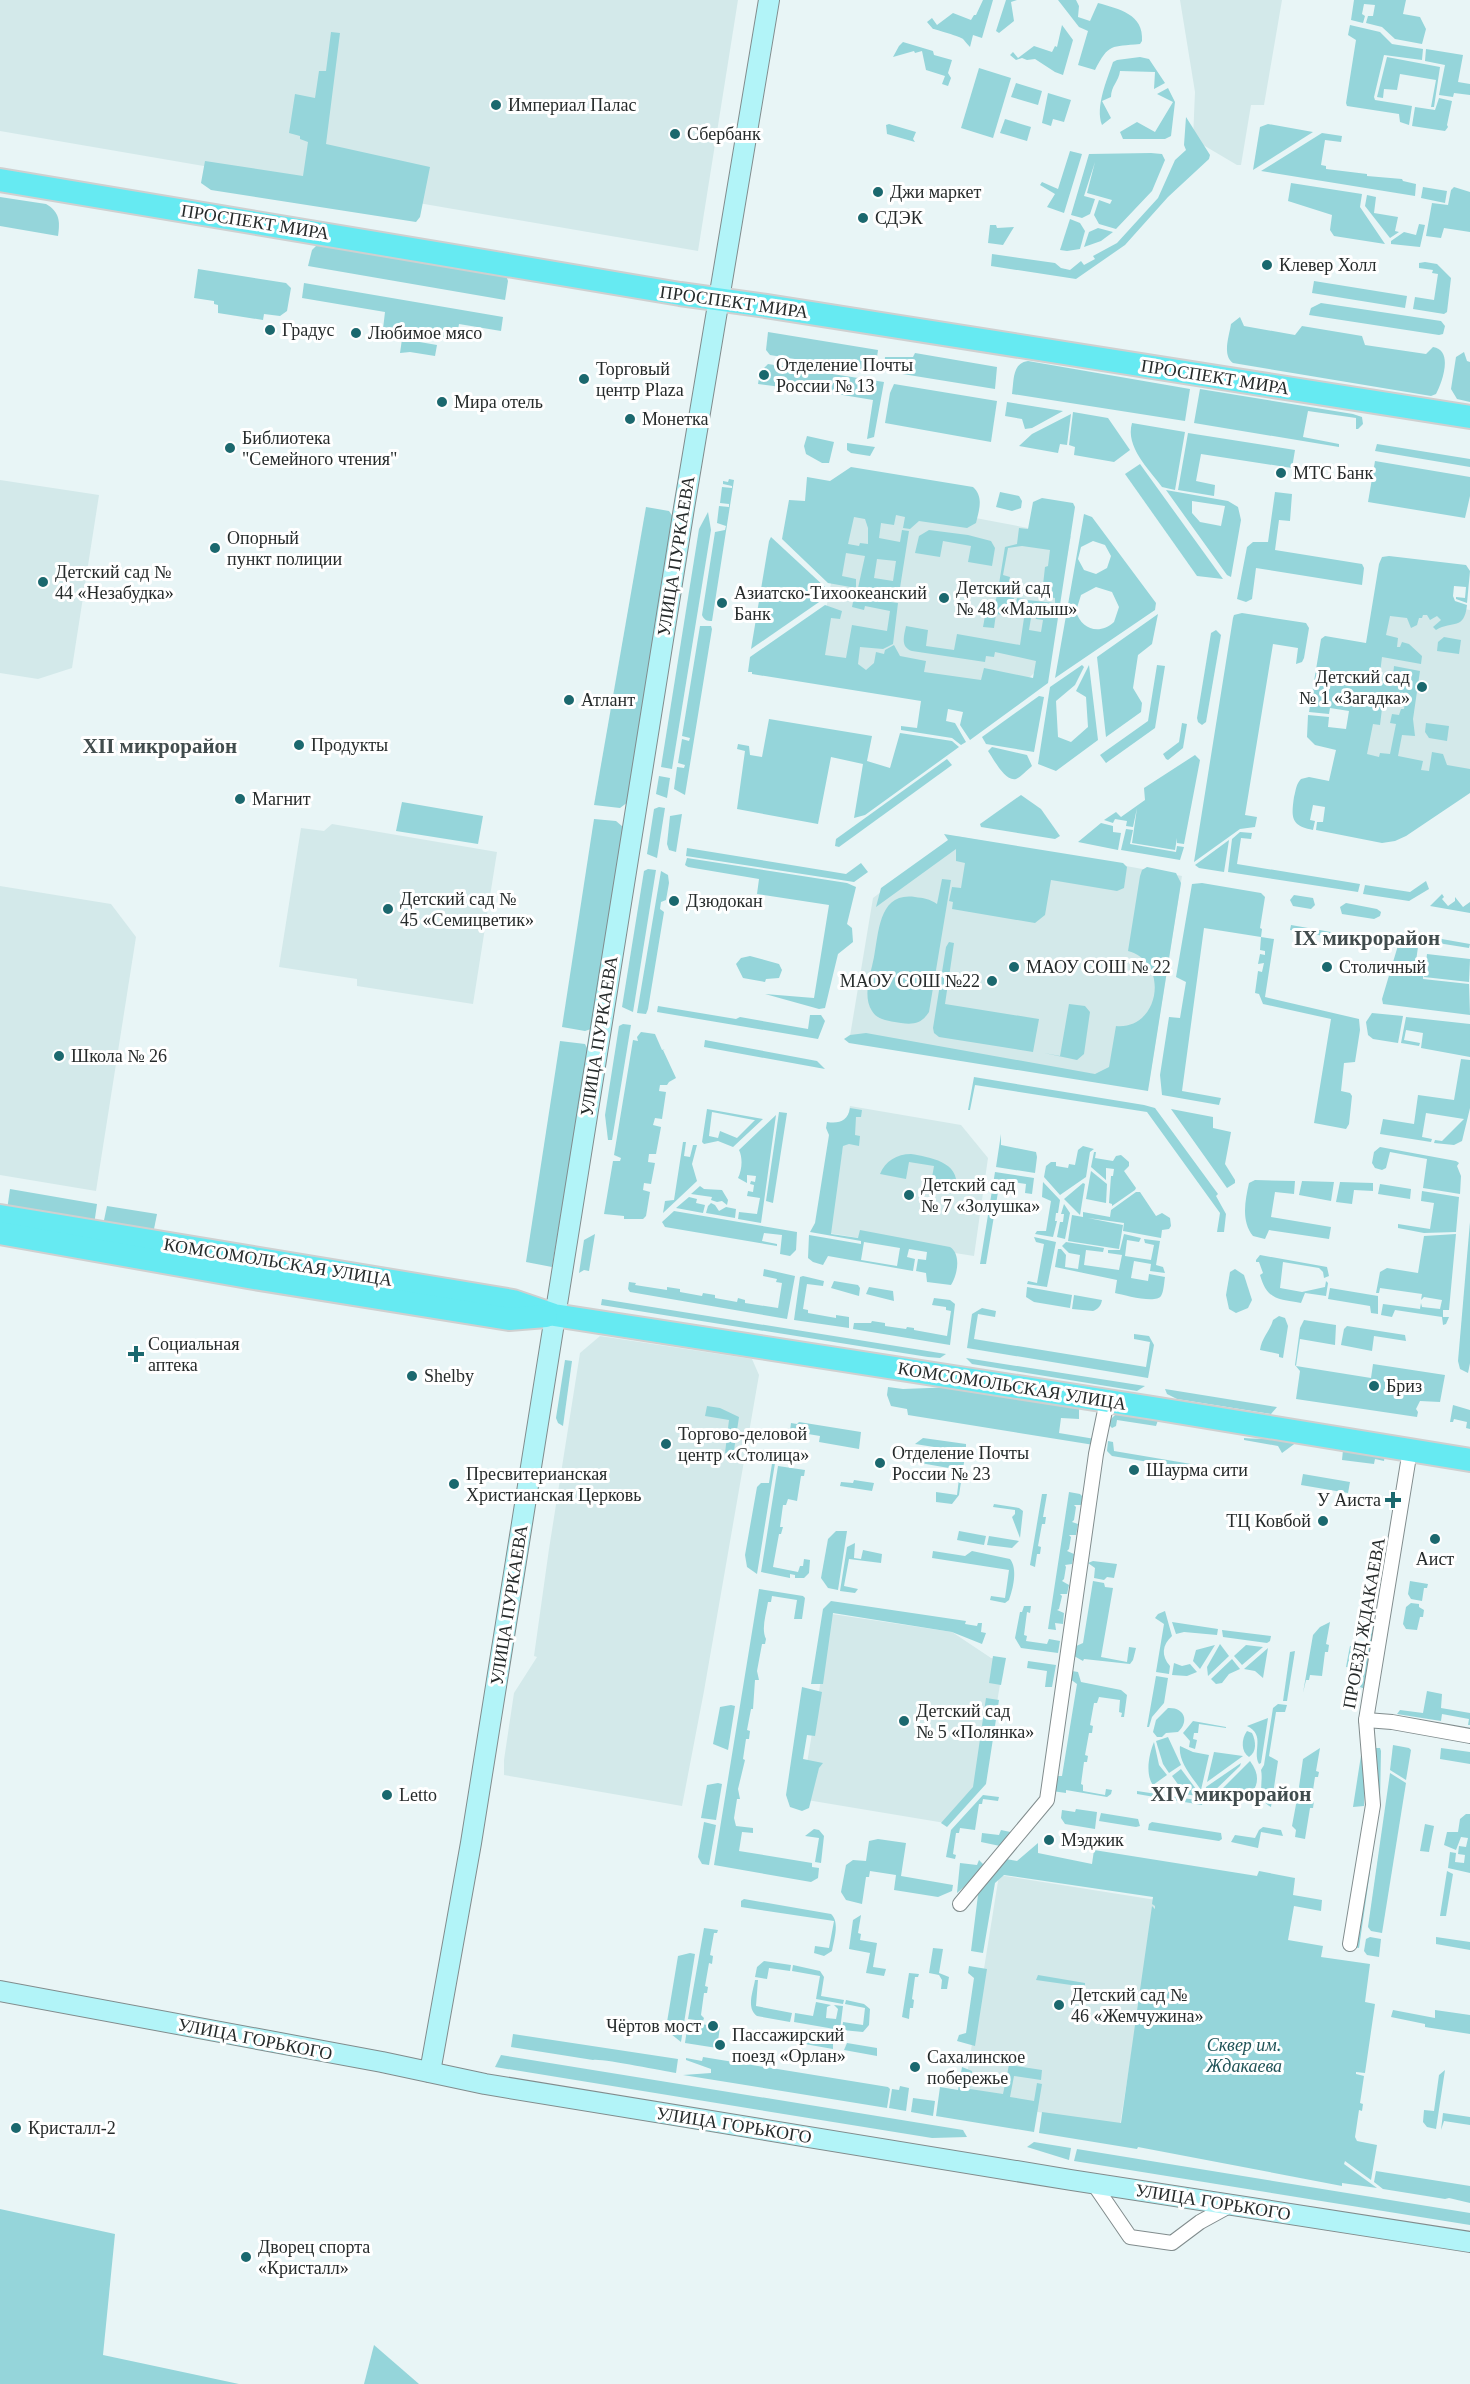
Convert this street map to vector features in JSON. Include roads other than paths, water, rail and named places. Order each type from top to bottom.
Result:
[{"type":"main road","name":"УЛИЦА ПУРКАЕВА","points":[[430,2072],[477,1801],[718,300],[769,0]]},
{"type":"main road","name":"ПРОСПЕКТ МИРА","points":[[0,180],[718,300],[1470,417]]},
{"type":"main road","name":"КОМСОМОЛЬСКАЯ УЛИЦА","points":[[0,1216],[513,1301],[554,1315],[1470,1460]]},
{"type":"main road","name":"КОМСОМОЛЬСКАЯ УЛИЦА","points":[[0,1233],[248,1277],[509,1319],[554,1315]]},
{"type":"main road","name":"УЛИЦА ГОРЬКОГО","points":[[0,1991],[485,2084],[1470,2242]]},
{"type":"street","points":[[960,1904],[1047,1800],[1096,1454],[1107,1401]]},
{"type":"street","name":"ПРОЕЗД ЖДАКАЕВА","points":[[1350,1944],[1373,1805],[1366,1720],[1410,1450]]},
{"type":"street","points":[[1366,1720],[1392,1722],[1470,1736]]},
{"type":"street","points":[[1093,2183],[1130,2237],[1172,2244],[1200,2222],[1231,2205]]},
{"type":"place","name":"Империал Палас","points":[[496,105]]},
{"type":"place","name":"Сбербанк","points":[[675,134]]},
{"type":"place","name":"Джи маркет","points":[[878,192]]},
{"type":"place","name":"СДЭК","points":[[863,218]]},
{"type":"place","name":"Клевер Холл","points":[[1267,265]]},
{"type":"place","name":"Градус","points":[[270,330]]},
{"type":"place","name":"Любимое мясо","points":[[356,333]]},
{"type":"place","name":"Отделение Почты России № 13","points":[[764,375]]},
{"type":"place","name":"Торговый центр Plaza","points":[[584,379]]},
{"type":"place","name":"Мира отель","points":[[442,402]]},
{"type":"place","name":"Монетка","points":[[630,419]]},
{"type":"place","name":"Библиотека \"Семейного чтения\"","points":[[230,448]]},
{"type":"place","name":"МТС Банк","points":[[1281,473]]},
{"type":"place","name":"Опорный пункт полиции","points":[[215,548]]},
{"type":"place","name":"Детский сад № 44 «Незабудка»","points":[[43,582]]},
{"type":"place","name":"Детский сад № 48 «Малыш»","points":[[944,598]]},
{"type":"place","name":"Азиатско-Тихоокеанский Банк","points":[[722,603]]},
{"type":"place","name":"Детский сад № 1 «Загадка»","points":[[1422,687]]},
{"type":"place","name":"Атлант","points":[[569,700]]},
{"type":"place","name":"Продукты","points":[[299,745]]},
{"type":"place","name":"Магнит","points":[[240,799]]},
{"type":"place","name":"Дзюдокан","points":[[674,901]]},
{"type":"place","name":"Детский сад № 45 «Семицветик»","points":[[388,909]]},
{"type":"place","name":"МАОУ СОШ № 22","points":[[1014,967]]},
{"type":"place","name":"Столичный","points":[[1327,967]]},
{"type":"place","name":"МАОУ СОШ №22","points":[[992,981]]},
{"type":"place","name":"Школа № 26","points":[[59,1056]]},
{"type":"place","name":"Детский сад № 7 «Золушка»","points":[[909,1195]]},
{"type":"place","name":"Социальная аптека","points":[[136,1354]]},
{"type":"place","name":"Shelby","points":[[412,1376]]},
{"type":"place","name":"Бриз","points":[[1374,1386]]},
{"type":"place","name":"Торгово-деловой центр «Столица»","points":[[666,1444]]},
{"type":"place","name":"Отделение Почты России № 23","points":[[880,1463]]},
{"type":"place","name":"Шаурма сити","points":[[1134,1470]]},
{"type":"place","name":"Пресвитерианская Христианская Церковь","points":[[454,1484]]},
{"type":"place","name":"У Аиста","points":[[1393,1500]]},
{"type":"place","name":"ТЦ Ковбой","points":[[1323,1521]]},
{"type":"place","name":"Аист","points":[[1435,1539]]},
{"type":"place","name":"Детский сад № 5 «Полянка»","points":[[904,1721]]},
{"type":"place","name":"Letto","points":[[387,1795]]},
{"type":"place","name":"Мэджик","points":[[1049,1840]]},
{"type":"place","name":"Детский сад № 46 «Жемчужина»","points":[[1059,2005]]},
{"type":"place","name":"Чёртов мост","points":[[713,2026]]},
{"type":"place","name":"Пассажирский поезд «Орлан»","points":[[720,2045]]},
{"type":"place","name":"Сахалинское побережье","points":[[915,2067]]},
{"type":"place","name":"Кристалл-2","points":[[16,2128]]},
{"type":"place","name":"Дворец спорта «Кристалл»","points":[[246,2257]]},
{"type":"district","name":"XII микрорайон","points":[[160,746]]},
{"type":"district","name":"IX микрорайон","points":[[1367,938]]},
{"type":"district","name":"XIV микрорайон","points":[[1231,1794]]},
{"type":"park label","name":"Сквер им. Ждакаева","points":[[1244,2055]]}]
